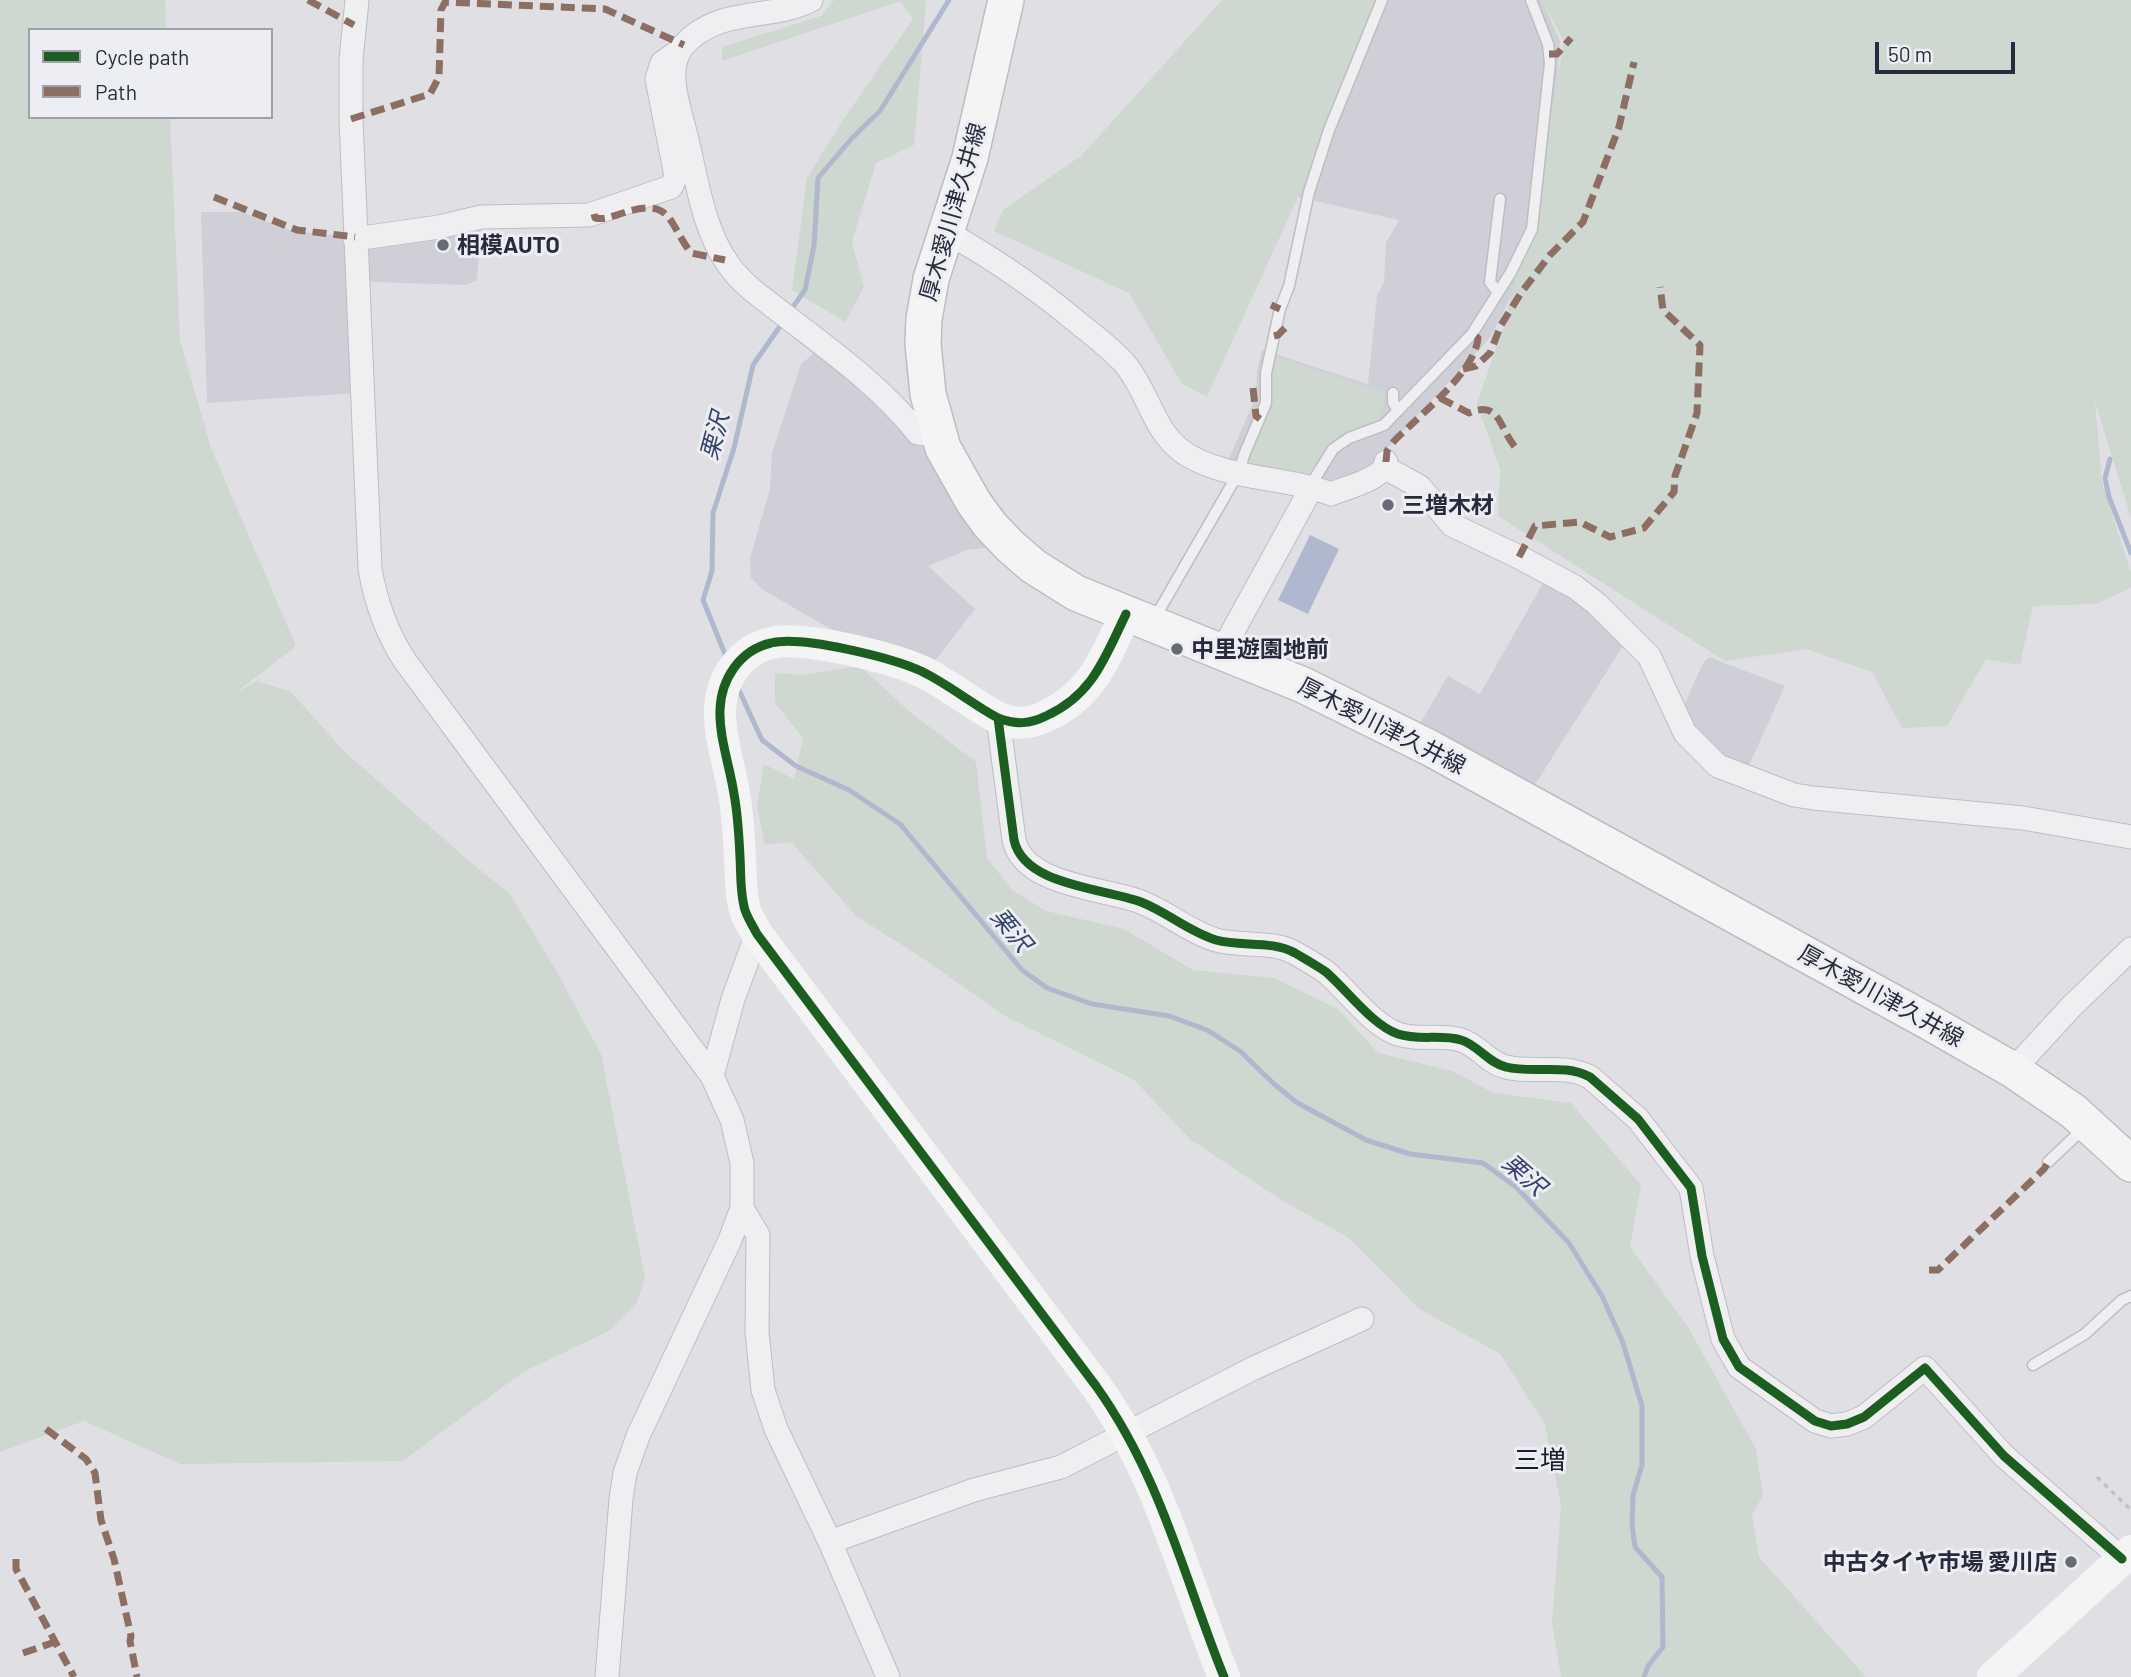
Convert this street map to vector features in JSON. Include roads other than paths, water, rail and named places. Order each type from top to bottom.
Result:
[{"type":"main road","name":"厚木愛川津久井線","points":[[1006,0],[970,158],[927,299],[923,344],[928,394],[938,435],[960,482],[990,525],[1033,566],[1059,584],[1303,685],[1474,772],[2013,1070],[2073,1111],[2131,1164]]},
{"type":"street","points":[[357,0],[350,97],[370,569],[377,603],[391,640],[712,1076],[732,1120],[738,1141],[743,1182],[742,1208],[730,1240],[639,1436],[625,1473],[607,1677]]},
{"type":"street","points":[[355,239],[439,227],[481,217],[589,215],[671,187],[676,176],[657,79],[662,63],[712,25],[745,14],[784,8],[811,0]]},
{"type":"street","points":[[681,49],[674,66],[676,89],[698,187],[712,234],[733,271],[877,387],[918,433],[938,435]]},
{"type":"street","points":[[946,232],[1014,272],[1113,353],[1141,386],[1159,426],[1181,451],[1195,459],[1239,472],[1311,486],[1331,494],[1378,475],[1386,465],[1420,487],[1451,525],[1574,587],[1597,604],[1655,664],[1685,733],[1718,766],[1794,795],[2023,818],[2131,837]]},
{"type":"street","points":[[1222,651],[1311,486]]},
{"type":"street","points":[[1139,619],[1077,697],[1059,710],[1028,723],[1007,722],[998,718],[924,673],[879,655],[779,642],[747,654],[731,672],[720,710],[721,725],[737,811],[744,905],[757,934],[1060,1337],[1127,1432],[1170,1524],[1190,1588],[1224,1677]]},
{"type":"street","points":[[998,718],[1014,840],[1020,857],[1027,864],[1049,876],[1073,884],[1143,902],[1203,936],[1290,950],[1325,972],[1386,1028],[1399,1035],[1458,1039],[1506,1067],[1567,1070],[1582,1072],[1590,1077],[1638,1119],[1691,1188],[1702,1256],[1723,1339],[1739,1367],[1815,1421],[1831,1426],[1847,1424],[1864,1417],[1925,1368],[2004,1456],[2127,1555],[1993,1677]]},
{"type":"street","points":[[712,1076],[733,999],[757,934]]},
{"type":"street","points":[[2013,1070],[2071,1007],[2131,949]]},
{"type":"street","points":[[742,1208],[758,1235],[757,1332],[763,1390],[776,1429],[830,1542],[888,1677]]},
{"type":"street","points":[[830,1542],[974,1490],[1061,1467],[1254,1368],[1362,1319]]},
{"type":"lane","points":[[1139,619],[1239,472],[1266,403],[1266,373],[1280,309],[1289,286],[1309,192],[1329,130],[1382,0]]},
{"type":"lane","points":[[1311,486],[1333,449],[1349,438],[1384,425],[1472,334],[1498,293],[1532,229],[1550,63],[1548,44],[1531,0]]},
{"type":"lane","points":[[1498,293],[1490,282],[1500,199]]},
{"type":"lane","points":[[1393,393],[1398,411]]},
{"type":"lane","points":[[2048,1162],[2088,1124]]},
{"type":"lane","points":[[2033,1365],[2085,1334],[2122,1300],[2131,1296]]},
{"type":"water","points":[[1310,535],[1339,549],[1308,614],[1278,600]]},
{"type":"waterway","name":"栗沢","points":[[790,311],[805,290],[814,246],[818,178],[853,137],[880,111],[949,0]]},
{"type":"waterway","name":"栗沢","points":[[727,659],[703,600],[712,571],[713,513],[734,448],[753,365],[783,322]]},
{"type":"waterway","points":[[2110,459],[2105,478],[2109,497],[2131,553]]},
{"type":"waterway","name":"栗沢","points":[[738,688],[762,740],[796,766],[849,790],[900,824],[1022,970],[1047,988],[1092,1004],[1169,1016],[1207,1030],[1240,1051],[1296,1102],[1366,1140],[1410,1154],[1483,1163],[1516,1187],[1569,1243],[1602,1296],[1623,1343],[1642,1406],[1642,1465],[1633,1495],[1632,1524],[1635,1547],[1662,1577],[1663,1647],[1648,1666],[1644,1677]]},
{"type":"place","name":"相模AUTO","points":[[443,245]]},
{"type":"place","name":"三増木材","points":[[1388,505]]},
{"type":"place","name":"中里遊園地前","points":[[1177,649]]},
{"type":"place","name":"中古タイヤ市場 愛川店","points":[[2071,1562]]},
{"type":"district","name":"三増","points":[[1540,1460]]}]
